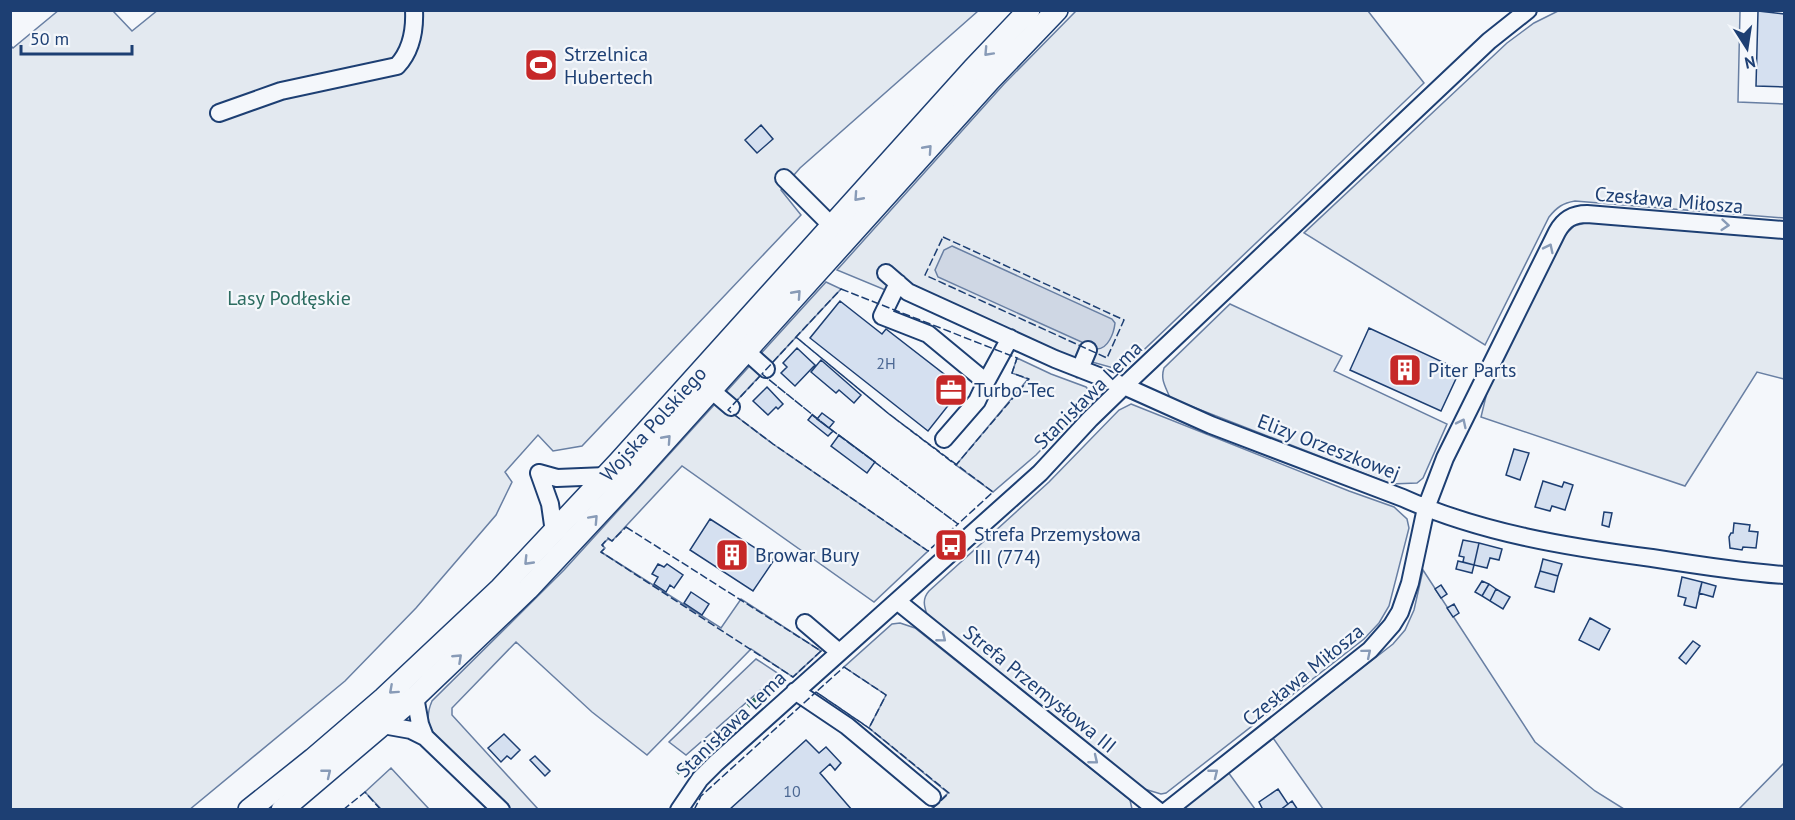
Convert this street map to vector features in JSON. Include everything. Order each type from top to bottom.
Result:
[{"type":"main road","name":"Wojska Polskiego","points":[[249,810],[313,759],[412,672],[500,589],[606,476],[979,62],[1029,10]]},
{"type":"main road","name":"Wojska Polskiego","points":[[282,810],[384,725],[528,589],[990,80],[1057,10]]},
{"type":"street","points":[[219,113],[281,91],[397,66],[406,56],[413,30],[414,10]]},
{"type":"street","name":"Stanisława Lema","points":[[679,810],[708,770],[1040,473],[1124,386],[1504,27],[1528,10]]},
{"type":"street","points":[[784,178],[832,226]]},
{"type":"street","name":"Czesława Miłosza","points":[[1168,810],[1370,650],[1392,625],[1406,599],[1426,508],[1438,476],[1561,224],[1569,217],[1587,214],[1785,230]]},
{"type":"street","name":"Elizy Orzeszkowej","points":[[986,382],[928,334],[882,316],[892,278],[908,292],[1191,417],[1461,520],[1594,551],[1783,573]]},
{"type":"street","points":[[944,439],[977,401],[1010,338]]},
{"type":"street","points":[[1080,369],[1088,350]]},
{"type":"street","points":[[746,351],[766,369]]},
{"type":"street","points":[[711,390],[731,407]]},
{"type":"street","points":[[554,532],[547,493],[539,473],[557,478],[606,476]]},
{"type":"street","name":"Strefa Przemysłowa III","points":[[897,601],[1156,810]]},
{"type":"street","points":[[805,623],[839,652]]},
{"type":"street","points":[[795,691],[847,726],[932,797]]},
{"type":"street","points":[[414,697],[425,737]]},
{"type":"street","points":[[384,725],[411,730],[425,737],[501,810]]},
{"type":"green space","name":"Lasy Podłęskie","points":[[59,10],[113,11],[132,31],[158,10],[978,11],[800,168],[781,190],[801,215],[582,446],[553,451],[538,435],[505,472],[512,482],[496,515],[416,608],[345,681],[189,810],[11,809],[10,45],[13,48]]},
{"type":"green space","points":[[1076,11],[1368,11],[1424,83],[1130,363],[1117,369],[1092,362],[1094,353],[1081,346],[1073,364],[1011,342],[837,270],[1004,84]]},
{"type":"green space","points":[[1558,11],[1740,11],[1738,102],[1784,104],[1784,218],[1575,201],[1564,204],[1549,217],[1485,345],[1304,233],[1507,43],[1534,23]]},
{"type":"green space","points":[[1589,222],[1784,238],[1784,379],[1757,372],[1685,486],[1481,417],[1488,388],[1562,238],[1574,226]]},
{"type":"green space","points":[[826,282],[841,289],[728,410],[773,444],[928,551],[874,602],[682,466],[612,541],[608,539],[602,545],[605,548],[601,552],[721,628],[741,599],[821,651],[793,677],[751,649],[647,755],[592,712],[516,642],[452,708],[452,715],[538,809],[511,809],[442,744],[429,724],[429,709],[432,701],[564,570]]},
{"type":"green space","points":[[1230,304],[1342,356],[1334,371],[1447,424],[1423,478],[1417,483],[1391,484],[1170,398],[1163,380],[1164,368]]},
{"type":"green space","points":[[1017,358],[1086,387],[1091,393],[1090,399],[1036,455],[993,492],[956,465],[1028,379],[1012,373]]},
{"type":"green space","points":[[1131,404],[1394,507],[1407,519],[1409,528],[1389,606],[1379,623],[1364,639],[1166,793],[1161,794],[1141,788],[928,618],[924,604],[929,591],[1049,482],[1119,410]]},
{"type":"green space","points":[[1423,570],[1535,742],[1595,791],[1624,809],[1323,809],[1273,738],[1393,644],[1405,630],[1414,610]]},
{"type":"green space","points":[[900,623],[915,628],[1130,800],[1132,809],[931,809],[948,793],[869,728],[886,695],[844,667],[892,624]]},
{"type":"green space","points":[[1784,763],[1784,809],[1739,809]]},
{"type":"green space","points":[[391,768],[429,809],[381,809],[365,792]]},
{"type":"green space","points":[[1228,772],[1255,809],[1179,810]]},
{"type":"shaded area","points":[[952,246],[1112,319],[1115,323],[1110,340],[1097,349],[938,277],[935,270],[944,250]]},
{"type":"shaded area","points":[[756,659],[779,674],[686,755],[669,742]]},
{"type":"building","points":[[1758,11],[1784,14],[1784,87],[1756,86]]},
{"type":"building","points":[[761,125],[773,139],[757,153],[745,140]]},
{"type":"building","points":[[840,301],[882,334],[886,329],[962,388],[928,431],[810,338]]},
{"type":"building","name":"Piter Parts","points":[[1369,328],[1460,370],[1441,411],[1350,370]]},
{"type":"building","points":[[797,348],[815,365],[795,386],[781,373],[787,367],[783,363]]},
{"type":"building","points":[[821,360],[861,395],[854,403],[839,390],[836,393],[811,372]]},
{"type":"building","points":[[767,387],[783,404],[768,415],[753,401]]},
{"type":"building","points":[[822,413],[834,422],[829,428],[817,419]]},
{"type":"building","points":[[812,415],[833,431],[828,436],[808,420]]},
{"type":"building","points":[[839,435],[875,462],[867,473],[831,446]]},
{"type":"building","points":[[1514,449],[1529,453],[1520,480],[1506,475]]},
{"type":"building","points":[[1543,481],[1562,487],[1564,482],[1573,485],[1565,510],[1552,506],[1550,511],[1535,507]]},
{"type":"building","points":[[1604,512],[1612,513],[1609,527],[1602,525]]},
{"type":"building","name":"Browar Bury","points":[[710,519],[774,560],[753,591],[690,550]]},
{"type":"building","points":[[1734,523],[1750,525],[1749,531],[1758,532],[1756,548],[1743,547],[1742,550],[1730,548],[1729,537],[1733,533]]},
{"type":"building","points":[[1463,540],[1479,543],[1474,565],[1463,562],[1464,557],[1459,556]]},
{"type":"building","points":[[1479,543],[1502,549],[1499,560],[1490,558],[1487,568],[1474,565]]},
{"type":"building","points":[[1543,559],[1562,564],[1558,576],[1540,571]]},
{"type":"building","points":[[1458,561],[1474,565],[1472,573],[1456,569]]},
{"type":"building","points":[[658,564],[664,567],[667,564],[683,575],[674,588],[670,585],[666,592],[654,584],[658,577],[652,574]]},
{"type":"building","points":[[1540,571],[1558,576],[1554,592],[1535,587]]},
{"type":"building","points":[[1682,577],[1702,582],[1696,608],[1684,605],[1686,598],[1678,596]]},
{"type":"building","points":[[1482,581],[1489,584],[1482,596],[1475,592]]},
{"type":"building","points":[[1702,582],[1716,586],[1713,597],[1699,593]]},
{"type":"building","points":[[1489,584],[1496,589],[1490,601],[1482,596]]},
{"type":"building","points":[[1441,585],[1447,594],[1441,598],[1435,589]]},
{"type":"building","points":[[1496,589],[1510,597],[1503,609],[1490,601]]},
{"type":"building","points":[[691,592],[709,604],[702,615],[684,603]]},
{"type":"building","points":[[1454,604],[1459,613],[1453,617],[1447,608]]},
{"type":"building","points":[[1590,618],[1610,629],[1599,650],[1579,640]]},
{"type":"building","points":[[1693,641],[1700,646],[1686,664],[1679,658]]},
{"type":"building","points":[[504,734],[520,750],[511,759],[507,756],[501,762],[488,748]]},
{"type":"building","points":[[806,740],[819,753],[826,747],[841,763],[835,770],[830,764],[820,773],[852,810],[729,810]]},
{"type":"building","points":[[535,756],[550,771],[545,776],[530,760]]},
{"type":"building","points":[[1278,789],[1288,804],[1280,810],[1263,810],[1259,802]]},
{"type":"building","points":[[1292,801],[1298,810],[1280,810]]},
{"type":"hedge","points":[[677,773],[762,693]]},
{"type":"fence","points":[[943,237],[1124,320],[1107,358],[925,275],[943,237]]},
{"type":"fence","points":[[841,289],[1017,358],[1012,373],[1029,379],[956,465],[889,414],[796,337],[841,289]]},
{"type":"fence","points":[[796,337],[889,414],[993,492],[958,524],[829,428],[762,374],[796,337]]},
{"type":"fence","points":[[762,374],[829,428],[958,524],[928,551],[773,444],[728,410],[762,374]]},
{"type":"fence","points":[[626,527],[821,651],[793,677],[601,552],[605,548],[602,545],[608,538],[612,541],[626,527]]},
{"type":"fence","points":[[844,667],[886,695],[869,728],[816,692],[844,667]]},
{"type":"fence","points":[[694,810],[701,796],[816,692],[869,728],[949,793],[931,810]]},
{"type":"fence","points":[[343,810],[365,792],[381,810]]},
{"type":"place","name":"Strzelnica Hubertech","points":[[541,65]]},
{"type":"place","name":"Piter Parts","points":[[1405,370]]},
{"type":"place","name":"Turbo-Tec","points":[[951,390]]},
{"type":"place","name":"Strefa Przemysłowa III (774)","points":[[951,545]]},
{"type":"place","name":"Browar Bury","points":[[732,555]]}]
